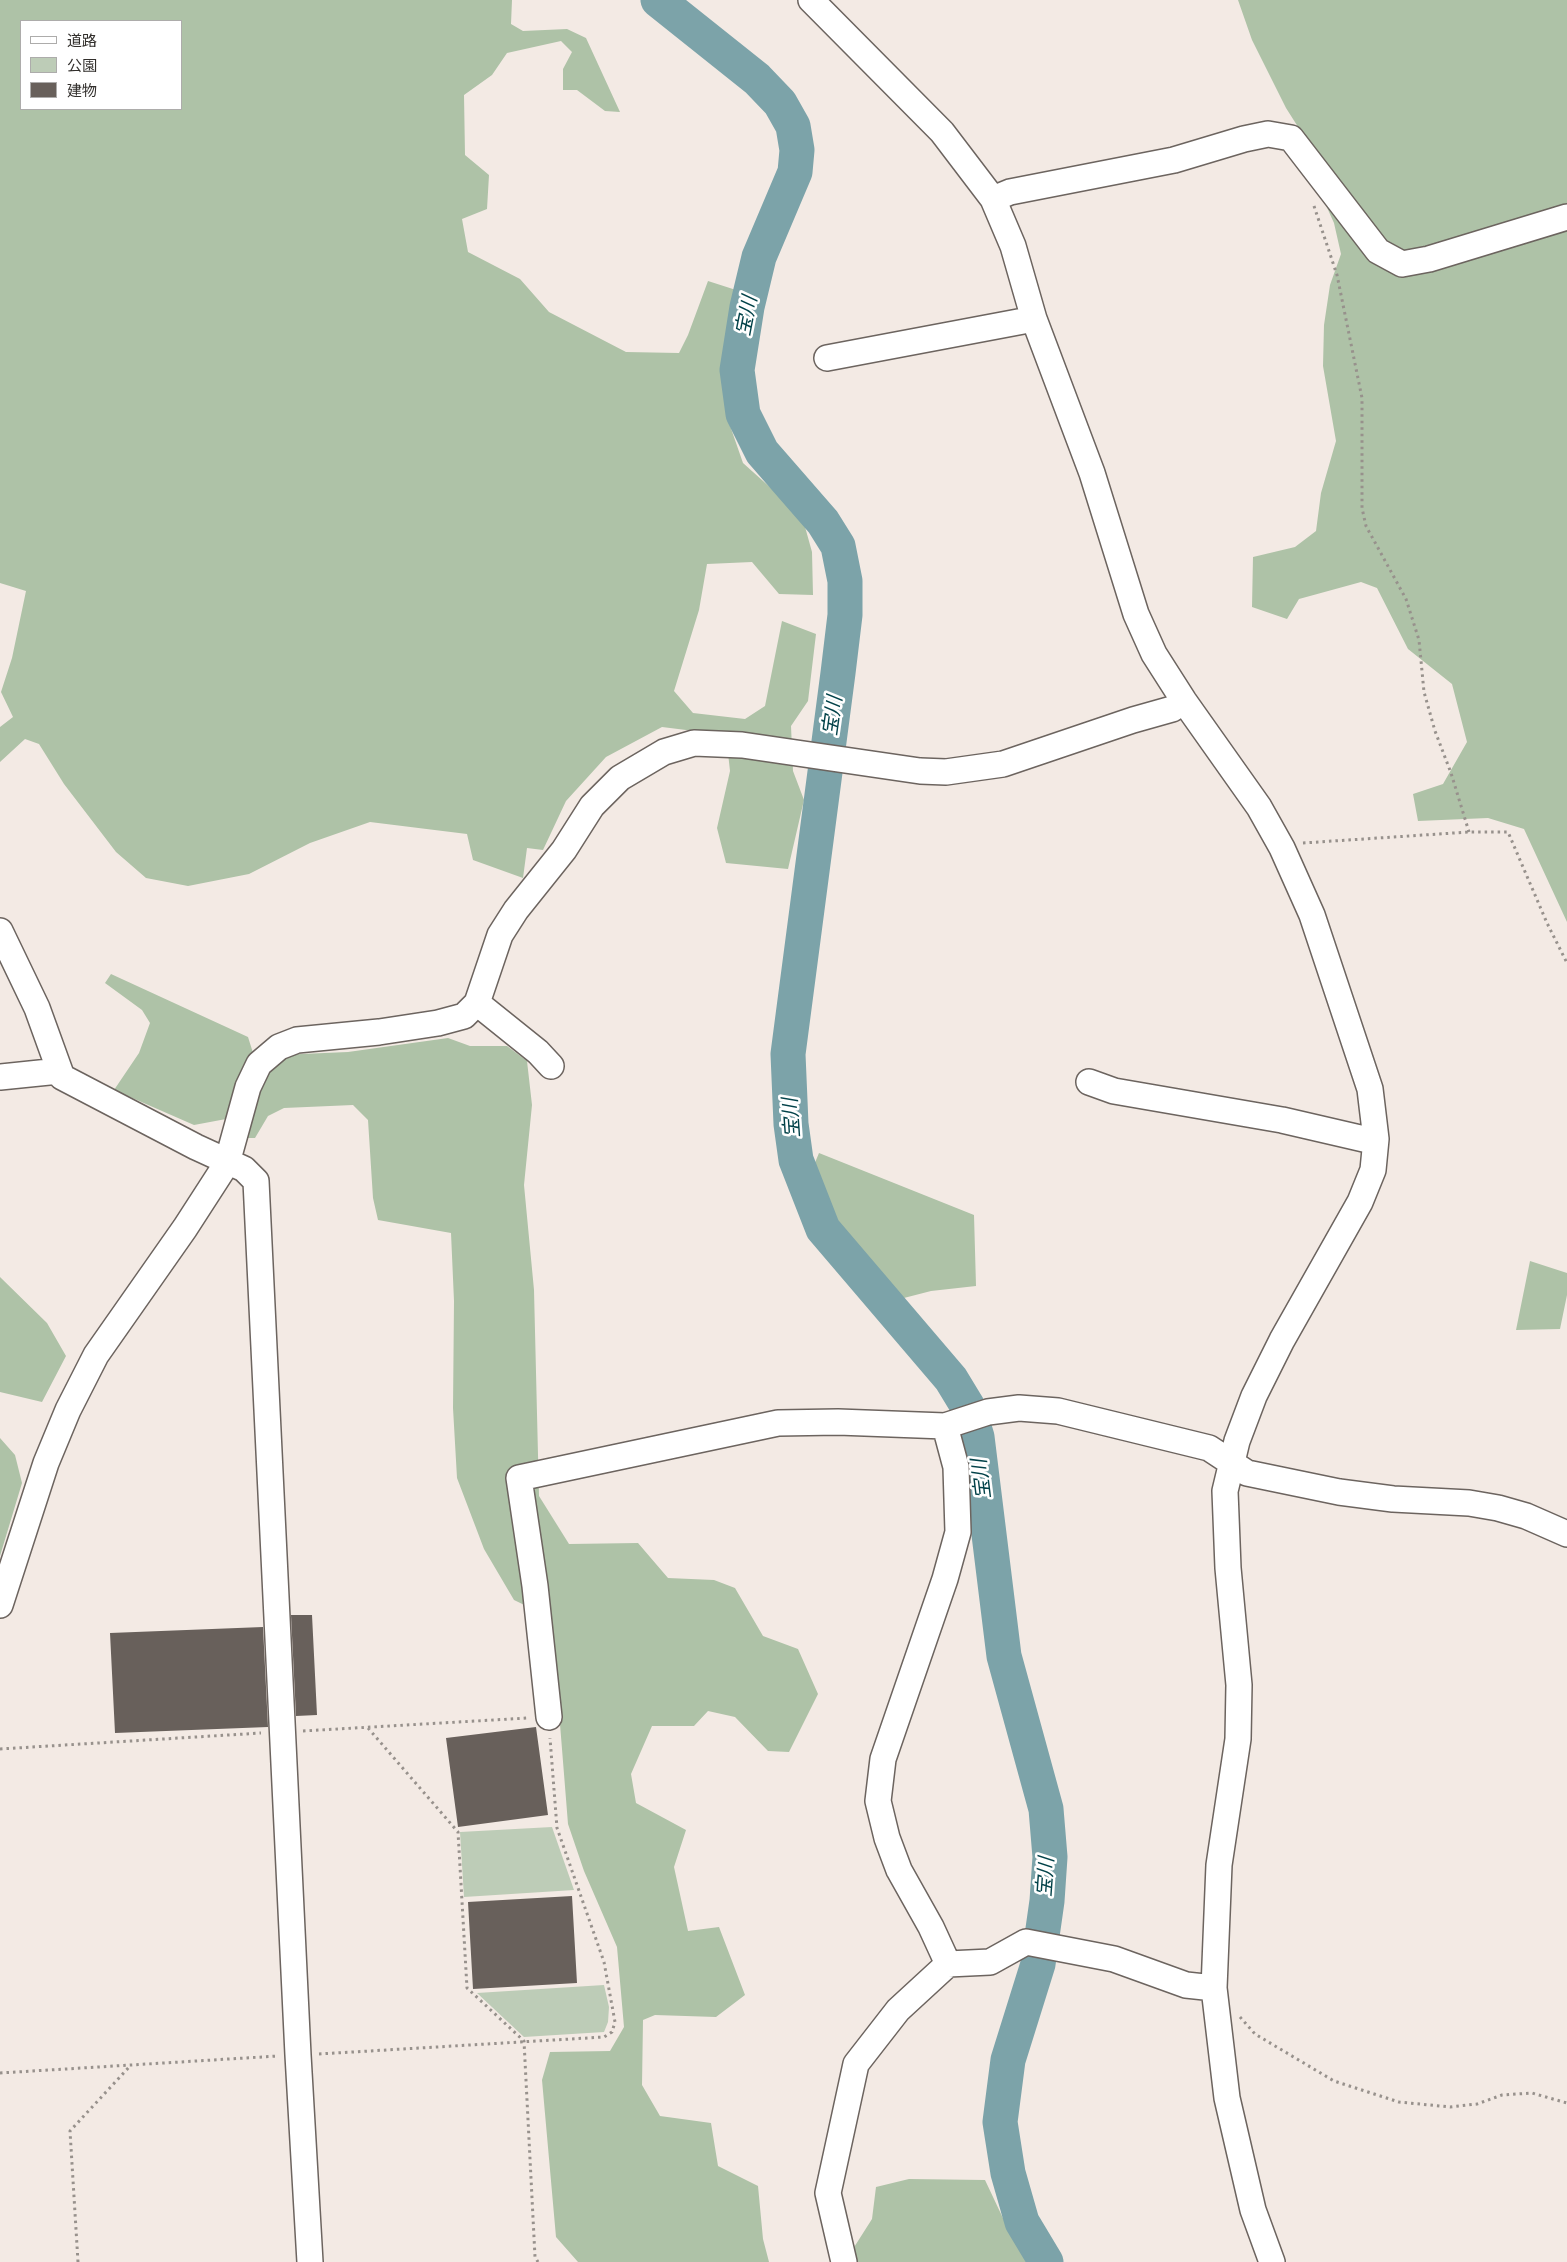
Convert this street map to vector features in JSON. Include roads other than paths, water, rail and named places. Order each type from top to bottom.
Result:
[{"type":"street","points":[[811,0],[942,132],[993,199],[1013,246],[1034,318],[1092,473],[1136,614],[1154,654],[1184,702],[1259,807],[1282,848],[1312,915],[1370,1089],[1376,1139],[1373,1170],[1360,1202],[1282,1340],[1254,1396],[1238,1441],[1225,1491],[1228,1568],[1239,1684],[1238,1739],[1219,1865],[1214,1988],[1227,2098],[1253,2210],[1272,2262]]},
{"type":"street","points":[[993,199],[1010,192],[1174,160],[1244,139],[1268,134],[1291,138],[1378,251],[1402,264],[1429,259],[1567,217]]},
{"type":"street","points":[[827,358],[1034,318]]},
{"type":"street","points":[[0,1605],[46,1464],[68,1410],[96,1355],[185,1228],[227,1163],[248,1087],[259,1064],[279,1047],[297,1040],[438,1023],[464,1016],[477,1003],[500,935],[516,910],[564,850],[592,806],[620,778],[664,752],[694,743],[742,745],[929,772],[946,772],[1003,764],[1133,720],[1172,709],[1184,702]]},
{"type":"street","points":[[0,931],[36,1008],[62,1077],[227,1163],[244,1169],[256,1181],[298,2055],[310,2262]]},
{"type":"street","points":[[477,1003],[538,1052],[551,1066]]},
{"type":"street","points":[[0,1077],[59,1071]]},
{"type":"street","points":[[1089,1082],[1114,1091],[1282,1120],[1364,1139],[1376,1139]]},
{"type":"street","points":[[549,1717],[535,1586],[520,1478],[778,1423],[838,1422],[945,1426],[988,1412],[1019,1408],[1058,1412],[1209,1448],[1247,1474],[1339,1492],[1469,1503],[1498,1508],[1526,1516],[1567,1534]]},
{"type":"street","points":[[945,1426],[956,1467],[958,1532],[946,1579],[883,1759],[878,1801],[887,1838],[899,1870],[931,1927],[948,1964]]},
{"type":"street","points":[[844,2262],[828,2193],[856,2064],[898,2010],[948,1964],[990,1962],[1026,1942],[1114,1958],[1186,1985],[1214,1988]]},
{"type":"waterway","name":"宝川","points":[[658,0],[757,79],[780,103],[793,126],[797,150],[795,172],[759,257],[747,307],[737,370],[743,414],[762,452],[823,522],[838,546],[845,581],[845,615],[788,1054],[791,1124],[796,1160],[823,1229],[951,1379],[968,1407],[977,1437],[1004,1656],[1046,1809],[1050,1857],[1047,1901],[1038,1964],[1008,2060],[1000,2122],[1008,2173],[1022,2222],[1046,2262]]}]
